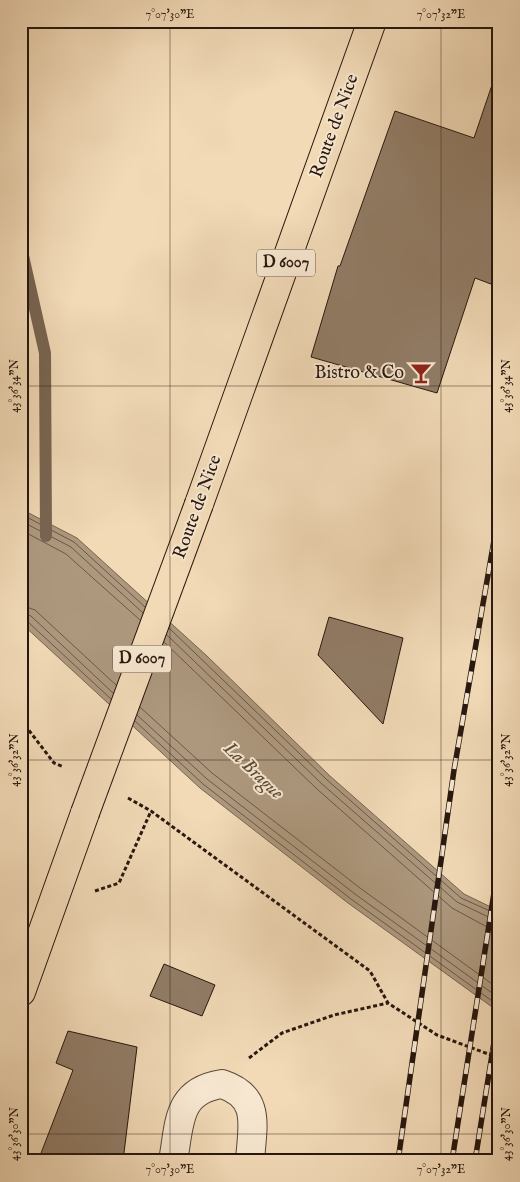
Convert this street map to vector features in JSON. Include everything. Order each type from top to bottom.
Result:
[{"type":"main road","name":"Route de Nice","points":[[21,992],[199,504],[372,21]]},
{"type":"street","points":[[173,1161],[183,1106],[203,1090],[222,1084],[242,1094],[249,1103],[254,1115],[250,1161]]},
{"type":"path","points":[[21,720],[54,763]]},
{"type":"path","points":[[145,806],[370,971],[388,1003],[437,1035],[499,1058]]},
{"type":"path","points":[[58,889],[88,894],[119,883],[151,810]]},
{"type":"path","points":[[222,1084],[247,1059],[282,1032],[334,1015],[388,1003]]},
{"type":"water","name":"La Brague","points":[[21,509],[77,538],[207,656],[330,776],[464,894],[499,911],[499,1012],[348,903],[200,788],[21,623]]},
{"type":"building","points":[[493,82],[499,83],[499,287],[475,278],[437,393],[311,357],[338,266],[340,266],[395,111],[474,138]]},
{"type":"building","points":[[329,617],[403,638],[383,724],[318,655]]},
{"type":"building","points":[[164,964],[215,985],[202,1016],[150,996]]},
{"type":"building","points":[[68,1031],[137,1047],[123,1161],[38,1161],[73,1070],[56,1063]]},
{"type":"waterway","points":[[21,247],[45,353],[46,536]]},
{"type":"railway","points":[[398,1161],[454,770],[499,512]]},
{"type":"railway","points":[[452,1161],[499,861]]},
{"type":"railway","points":[[475,1161],[499,1011]]},
{"type":"place","name":"Bistro & Co","points":[[421,373]]}]
